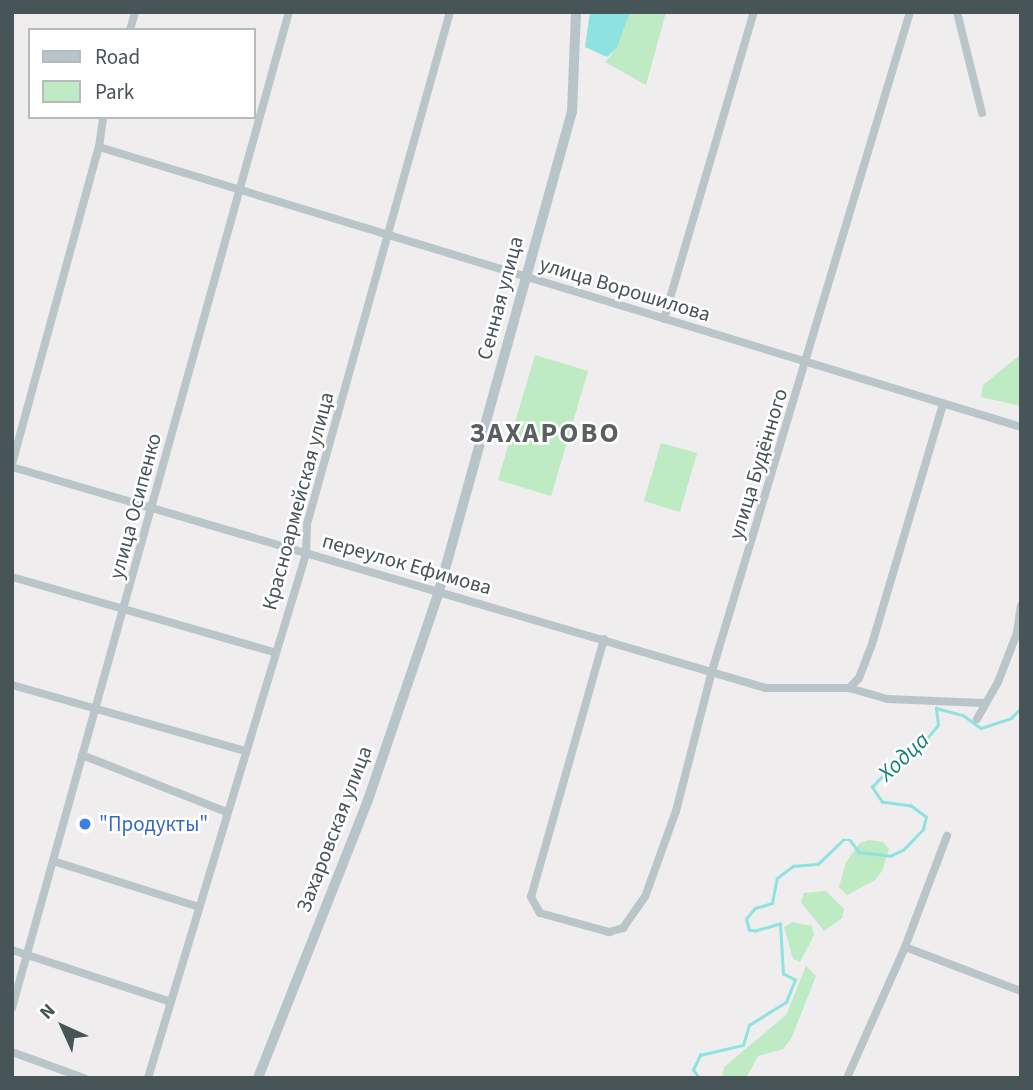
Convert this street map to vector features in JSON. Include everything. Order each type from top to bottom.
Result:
[{"type":"street","name":"улица Осипенко","points":[[12,1007],[125,610],[289,12]]},
{"type":"street","name":"Красноармейская улица","points":[[148,1078],[274,652],[306,554],[307,524],[450,12]]},
{"type":"street","name":"Сенная улица","points":[[439,592],[574,101],[576,12]]},
{"type":"street","points":[[664,319],[754,12]]},
{"type":"street","name":"улица Будённого","points":[[604,639],[531,897],[540,913],[591,930],[609,932],[629,921],[659,862],[712,671],[807,364],[910,12]]},
{"type":"street","points":[[957,12],[982,113]]},
{"type":"street","points":[[12,465],[99,147],[103,119]]},
{"type":"street","name":"улица Ворошилова","points":[[99,147],[241,193],[390,233],[525,278],[1021,427]]},
{"type":"street","points":[[849,688],[859,678],[872,644],[943,405]]},
{"type":"street","name":"переулок Ефимова","points":[[12,465],[306,554],[782,691],[849,688],[887,699],[983,703]]},
{"type":"street","points":[[12,577],[274,652]]},
{"type":"street","name":"Захаровская улица","points":[[258,1078],[368,800],[439,592]]},
{"type":"street","points":[[976,719],[1008,657],[1021,606]]},
{"type":"street","points":[[12,685],[245,751]]},
{"type":"street","points":[[82,755],[227,812]]},
{"type":"street","points":[[847,1078],[905,947],[947,836]]},
{"type":"street","points":[[53,861],[199,907]]},
{"type":"street","points":[[905,947],[1021,991]]},
{"type":"street","points":[[12,950],[171,1002]]},
{"type":"street","points":[[12,1052],[84,1078]]},
{"type":"green space","points":[[630,12],[666,12],[646,85],[605,62],[617,48]]},
{"type":"green space","points":[[1021,354],[1021,406],[981,397],[983,385]]},
{"type":"green space","points":[[535,355],[588,371],[551,496],[498,480]]},
{"type":"green space","points":[[661,443],[697,453],[680,512],[644,501]]},
{"type":"green space","points":[[869,840],[883,842],[889,849],[882,871],[875,880],[847,895],[839,887],[846,862],[860,843]]},
{"type":"green space","points":[[826,891],[844,909],[842,918],[824,931],[801,902],[804,893]]},
{"type":"green space","points":[[792,922],[812,926],[814,935],[800,962],[793,959],[784,927]]},
{"type":"green space","points":[[806,966],[816,976],[791,1039],[783,1049],[758,1056],[746,1078],[722,1078],[724,1067],[786,1015]]},
{"type":"water","points":[[590,12],[630,12],[617,48],[607,57],[585,47]]},
{"type":"waterway","name":"Ходца","points":[[699,1078],[693,1070],[700,1055],[743,1045],[749,1025],[786,1002],[795,980],[783,974],[780,924],[755,931],[749,930],[746,919],[755,908],[772,903],[777,878],[793,866],[818,864],[843,840],[850,840],[859,852],[890,856],[903,850],[923,829],[926,817],[911,806],[882,802],[872,787],[902,755],[923,743],[938,725],[936,708],[963,715],[981,728],[1011,718],[1021,708]]},
{"type":"place","name":"\"Продукты\"","points":[[85,824]]},
{"type":"district","name":"ЗАХАРОВО","points":[[545,433]]}]
